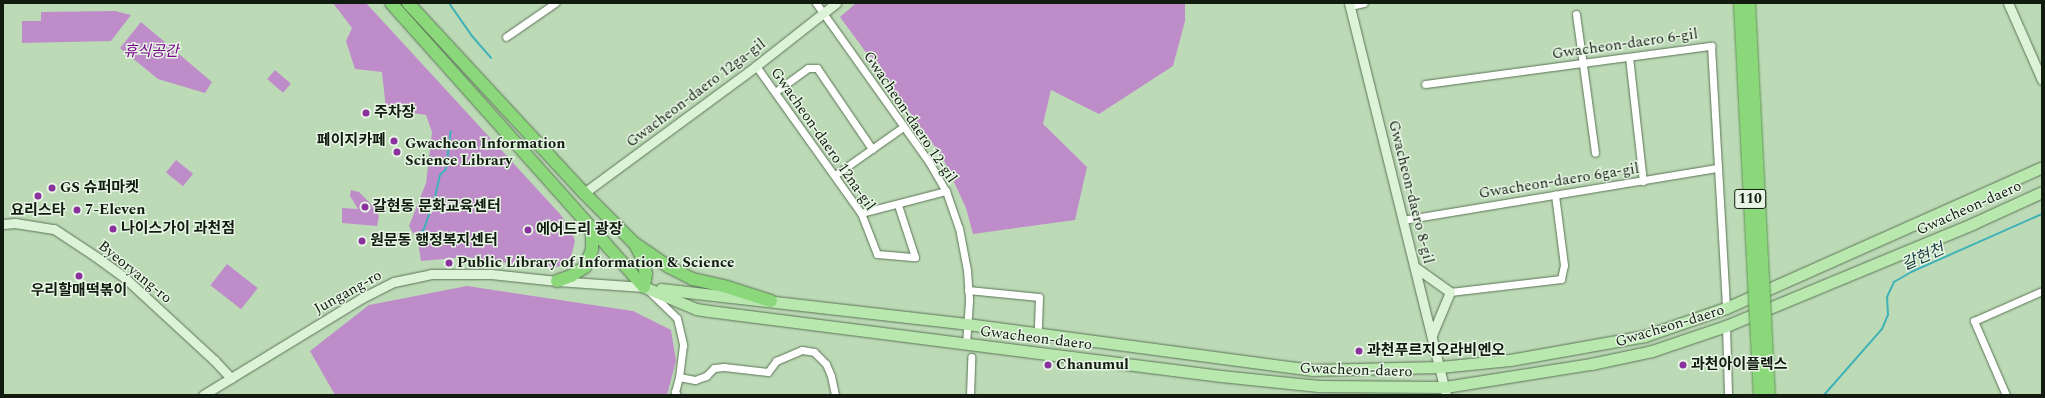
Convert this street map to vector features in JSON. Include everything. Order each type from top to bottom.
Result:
[{"type":"highway","points":[[391,3],[644,287]]},
{"type":"highway","points":[[408,3],[584,193],[634,243],[669,267],[693,279],[727,287],[771,301]]},
{"type":"highway","name":"110","points":[[1740,3],[1760,395]]},
{"type":"highway","name":"110","points":[[1749,3],[1769,395]]},
{"type":"highway","points":[[557,281],[571,276],[586,267],[592,250],[592,233],[585,221]]},
{"type":"highway","points":[[634,243],[642,258],[646,274],[644,287]]},
{"type":"main road","name":"Gwacheon-daero","points":[[644,287],[716,297],[771,301],[967,324],[1313,370],[1440,367],[1510,360],[1646,336],[1726,308],[2042,167]]},
{"type":"main road","name":"Gwacheon-daero","points":[[644,287],[696,309],[708,311],[1222,376],[1318,386],[1446,391],[1635,355],[1726,326],[1972,224],[2042,192]]},
{"type":"main road","points":[[708,311],[707,303],[709,300],[716,297]]},
{"type":"street","points":[[506,37],[555,3]]},
{"type":"street","name":"Gwacheon-daero 12-gil","points":[[816,3],[929,162],[946,191],[959,228],[966,270],[969,302],[966,344]]},
{"type":"street","name":"Gwacheon-daero 12ga-gil","points":[[584,193],[756,66],[836,3]]},
{"type":"street","points":[[1350,4],[1364,3]]},
{"type":"street","points":[[2008,3],[2042,80]]},
{"type":"street","name":"Gwacheon-daero 8-gil","points":[[1350,4],[1446,391]]},
{"type":"street","points":[[1576,14],[1595,153]]},
{"type":"street","name":"Gwacheon-daero 6-gil","points":[[1425,84],[1710,46],[1726,308]]},
{"type":"street","points":[[1629,57],[1642,180]]},
{"type":"street","name":"Gwacheon-daero 12na-gil","points":[[756,66],[861,213],[877,254],[915,257],[898,205]]},
{"type":"street","points":[[775,92],[808,68],[817,68],[872,149]]},
{"type":"street","points":[[835,175],[903,127]]},
{"type":"street","name":"Gwacheon-daero 6ga-gil","points":[[1404,220],[1718,168]]},
{"type":"street","points":[[861,213],[898,205],[946,191]]},
{"type":"street","points":[[1415,267],[1450,292],[1562,279],[1564,265],[1555,195]]},
{"type":"street","name":"Byeoryang-ro","points":[[3,224],[15,223],[54,229],[95,256],[125,278],[214,360],[231,378]]},
{"type":"street","name":"Jungang-ro","points":[[203,395],[362,298],[394,282],[431,274],[491,274],[557,281],[644,287]]},
{"type":"street","points":[[644,287],[677,318],[683,345],[679,377],[675,392],[677,395]]},
{"type":"street","points":[[968,290],[1039,297],[1038,334]]},
{"type":"street","points":[[2006,395],[1974,321],[2042,290]]},
{"type":"street","points":[[1432,335],[1450,292]]},
{"type":"street","points":[[1726,326],[1728,395]]},
{"type":"street","points":[[679,377],[694,380],[706,376],[714,368],[724,367],[768,372],[776,362],[802,350],[814,352],[826,364],[832,376],[835,395]]},
{"type":"street","points":[[970,395],[971,357]]},
{"type":"green space","points":[[333,3],[366,3],[560,214],[571,230],[575,241],[572,253],[566,265],[555,267],[519,265],[467,257],[421,261],[418,242],[409,226],[426,183],[432,132],[426,115],[386,109],[382,72],[355,69],[346,41],[352,28]]},
{"type":"green space","points":[[856,3],[1185,3],[1185,21],[1173,66],[1099,114],[1051,90],[1043,124],[1087,167],[1075,220],[973,234],[966,208],[942,156],[840,17]]},
{"type":"green space","name":"휴식공간","points":[[115,11],[131,15],[111,41],[22,43],[22,21],[41,21],[41,12]]},
{"type":"green space","name":"휴식공간","points":[[141,22],[212,82],[205,93],[158,79],[120,48]]},
{"type":"green space","points":[[275,70],[291,84],[283,93],[267,79]]},
{"type":"green space","points":[[176,160],[193,174],[183,186],[166,172]]},
{"type":"green space","name":"갈현동 문화교육센터","points":[[351,190],[359,192],[373,206],[379,216],[377,226],[342,223],[342,208],[358,209],[350,196]]},
{"type":"green space","points":[[227,264],[258,288],[241,309],[210,285]]},
{"type":"green space","points":[[467,286],[633,311],[671,330],[676,361],[667,395],[335,395],[310,351],[369,305]]},
{"type":"waterway","points":[[449,3],[472,36],[491,58]]},
{"type":"waterway","points":[[420,234],[424,229],[435,197],[440,175],[446,169],[451,131]]},
{"type":"waterway","name":"갈현천","points":[[1824,395],[1882,329],[1888,315],[1887,297],[1894,282],[1911,272],[2042,214]]},
{"type":"place","name":"주차장","points":[[366,113]]},
{"type":"place","name":"페이지카페","points":[[394,141]]},
{"type":"place","name":"Gwacheon Information Science Library","points":[[397,152]]},
{"type":"place","name":"GS 슈퍼마켓","points":[[52,188]]},
{"type":"place","name":"요리스타","points":[[38,196]]},
{"type":"place","name":"갈현동 문화교육센터","points":[[365,207]]},
{"type":"place","name":"7-Eleven","points":[[77,210]]},
{"type":"place","name":"나이스가이 과천점","points":[[113,229]]},
{"type":"place","name":"에어드리 광장","points":[[528,230]]},
{"type":"place","name":"원문동 행정복지센터","points":[[362,241]]},
{"type":"place","name":"Public Library of Information & Science","points":[[449,263]]},
{"type":"place","name":"우리할매떡볶이","points":[[79,276]]},
{"type":"place","name":"과천푸르지오라비엔오","points":[[1359,351]]},
{"type":"place","name":"Chanumul","points":[[1048,365]]},
{"type":"place","name":"과천아이플렉스","points":[[1683,365]]}]
